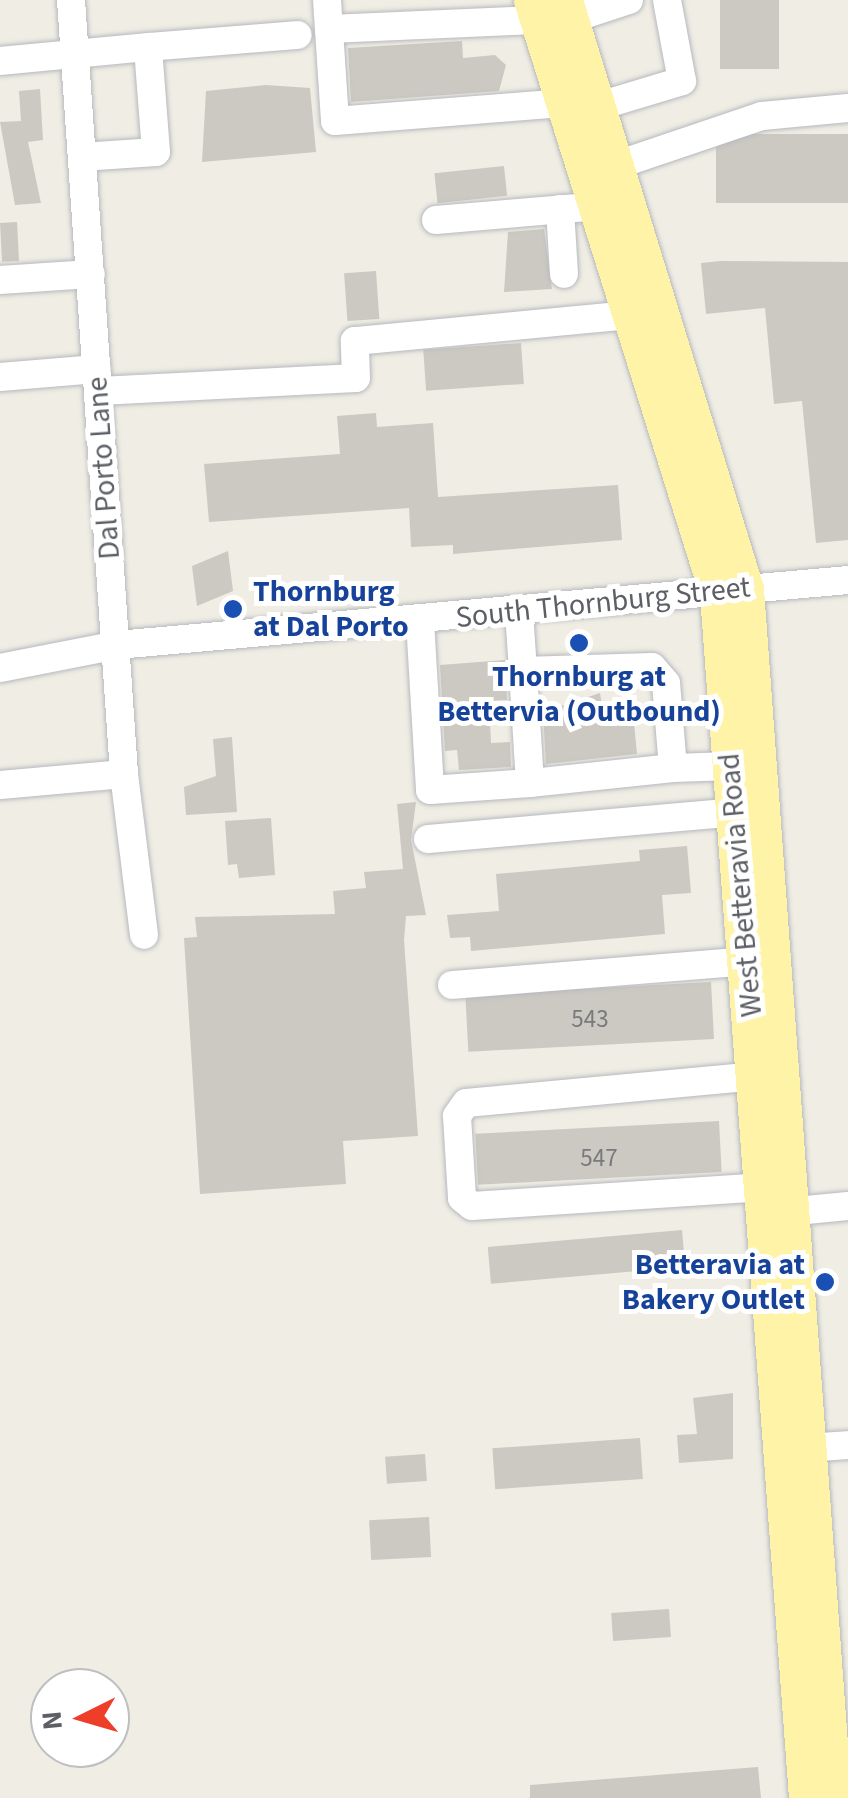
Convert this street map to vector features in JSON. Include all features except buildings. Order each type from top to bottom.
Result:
[{"type":"main road","name":"West Betteravia Road","points":[[551,10],[580,105],[598,206],[632,315],[732,591],[731,766],[765,1186],[795,1449],[836,1655],[834,1798]]},
{"type":"main road","name":"West Betteravia Road","points":[[580,105],[614,166],[732,591],[796,1211],[795,1449],[806,1798]]},
{"type":"street","name":"Dal Porto Lane","points":[[71,0],[124,774],[144,934]]},
{"type":"street","points":[[327,0],[335,120],[580,105],[682,82],[667,0]]},
{"type":"street","points":[[329,29],[629,0]]},
{"type":"street","points":[[0,61],[298,35]]},
{"type":"street","points":[[82,158],[156,152],[148,47]]},
{"type":"street","points":[[614,166],[762,116],[848,108]]},
{"type":"street","points":[[436,220],[598,206]]},
{"type":"street","points":[[560,209],[564,274]]},
{"type":"street","points":[[0,280],[90,274]]},
{"type":"street","points":[[0,377],[356,378],[355,341],[632,315]]},
{"type":"street","name":"South Thornburg Street","points":[[0,668],[117,645],[848,580]]},
{"type":"street","points":[[519,612],[530,783]]},
{"type":"street","points":[[420,621],[430,790],[731,766]]},
{"type":"street","points":[[523,670],[652,668],[666,684],[674,768]]},
{"type":"street","points":[[0,785],[124,774]]},
{"type":"street","points":[[428,839],[735,812]]},
{"type":"street","points":[[452,984],[748,961]]},
{"type":"street","points":[[757,1076],[466,1103],[457,1116],[462,1198],[472,1206],[765,1186]]},
{"type":"street","points":[[796,1211],[848,1206]]},
{"type":"street","points":[[795,1449],[848,1444]]},
{"type":"place","name":"Thornburg at Dal Porto","points":[[233,609]]},
{"type":"place","name":"Thornburg at Bettervia (Outbound)","points":[[579,643]]},
{"type":"place","name":"Betteravia at Bakery Outlet","points":[[825,1282]]}]
